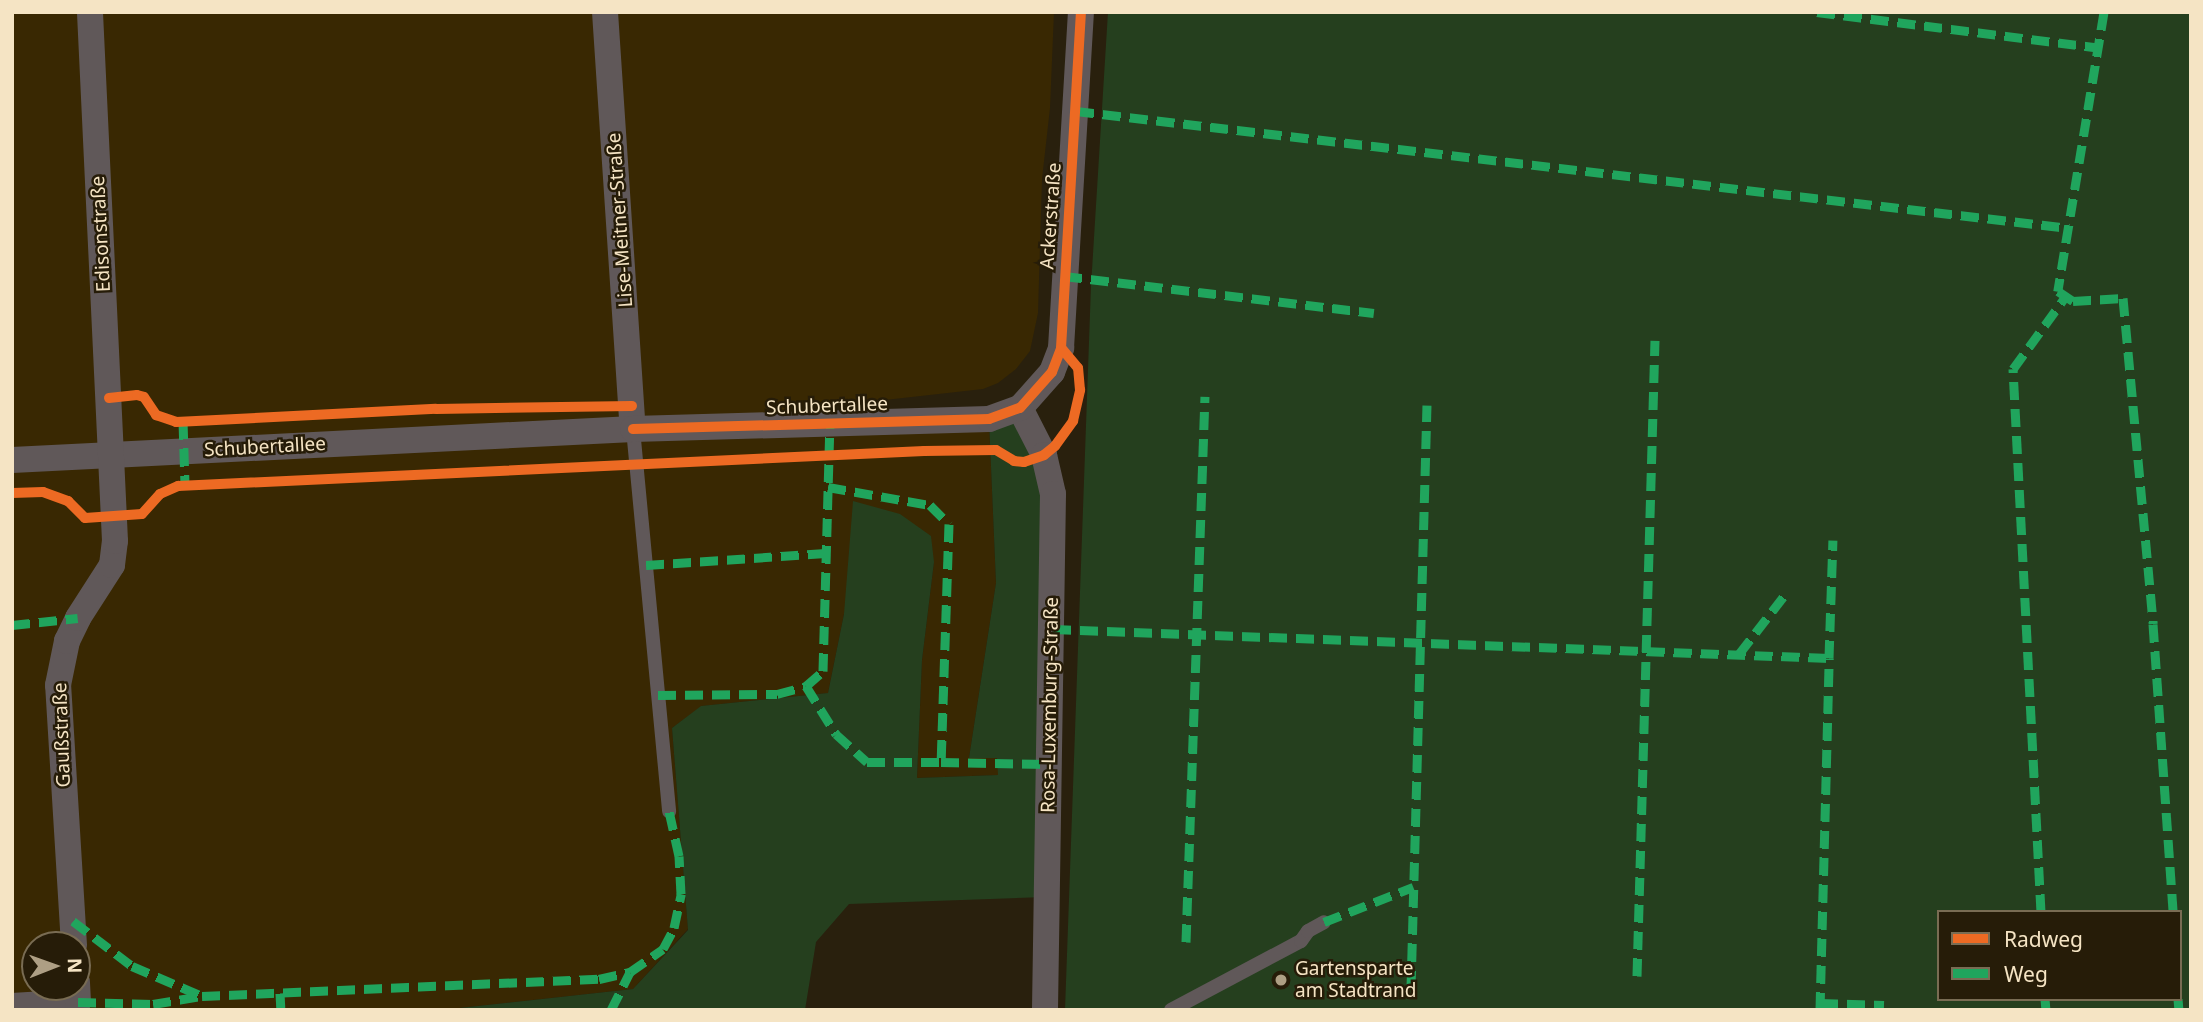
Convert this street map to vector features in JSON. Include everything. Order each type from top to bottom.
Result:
[{"type":"street","name":"Edisonstraße","points":[[90,12],[111,455]]},
{"type":"street","name":"Lise-Meitner-Straße","points":[[605,12],[633,429]]},
{"type":"street","name":"Ackerstraße","points":[[1020,408],[1052,372],[1061,348],[1081,12]]},
{"type":"street","name":"Schubertallee","points":[[12,460],[633,429],[989,419],[1020,408]]},
{"type":"street","name":"Rosa-Luxemburg-Straße","points":[[1020,408],[1044,455],[1052,494],[1045,1010]]},
{"type":"street","name":"Gaußstraße","points":[[73,931],[58,685],[67,641],[78,618],[112,565],[115,541],[111,455]]},
{"type":"street","points":[[12,1006],[78,1001]]},
{"type":"lane","points":[[633,429],[669,811]]},
{"type":"lane","points":[[1171,1010],[1301,941],[1308,930],[1324,922]]},
{"type":"shaded area","points":[[12,12],[1054,12],[1050,108],[1042,179],[1038,313],[1030,351],[1016,369],[998,383],[983,389],[635,428],[989,420],[996,583],[969,758],[998,758],[998,775],[917,778],[922,660],[934,562],[844,614],[828,693],[702,706],[672,728],[688,929],[633,989],[441,1010],[12,1010]]},
{"type":"green space","points":[[1108,12],[2191,12],[2191,1010],[1065,1010],[1091,286]]},
{"type":"green space","points":[[1020,409],[1044,458],[1045,897],[849,904],[816,942],[805,1010],[441,1010],[633,989],[688,930],[672,728],[701,706],[828,693],[844,614],[853,501],[900,514],[931,536],[934,562],[922,660],[917,778],[998,775],[997,758],[969,758],[996,583],[989,420]]},
{"type":"marked path","points":[[1817,12],[2100,48]]},
{"type":"marked path","points":[[2104,12],[2058,291],[2073,301],[2123,298],[2153,624],[2173,910]]},
{"type":"marked path","points":[[1076,111],[2069,228]]},
{"type":"marked path","points":[[1064,276],[1374,313]]},
{"type":"marked path","points":[[2041,910],[2013,369],[2066,296]]},
{"type":"marked path","points":[[1637,976],[1655,340]]},
{"type":"marked path","points":[[1186,942],[1205,396]]},
{"type":"marked path","points":[[1411,988],[1427,405]]},
{"type":"marked path","points":[[183,421],[185,485]]},
{"type":"marked path","points":[[658,695],[777,694],[806,686],[823,671],[830,423]]},
{"type":"marked path","points":[[828,487],[930,505],[949,524],[941,762],[1050,764]]},
{"type":"marked path","points":[[1053,629],[1829,658],[1833,540]]},
{"type":"marked path","points":[[646,565],[826,553]]},
{"type":"marked path","points":[[1739,654],[1784,596]]},
{"type":"marked path","points":[[12,625],[78,618]]},
{"type":"marked path","points":[[1820,1010],[1829,658]]},
{"type":"marked path","points":[[806,686],[836,734],[867,762],[941,762]]},
{"type":"marked path","points":[[78,1002],[153,1004],[202,996],[599,979],[630,972],[663,949],[674,928],[681,894],[679,856],[669,811]]},
{"type":"marked path","points":[[1324,922],[1413,887]]},
{"type":"marked path","points":[[73,921],[132,966],[202,996]]},
{"type":"marked path","points":[[611,1010],[630,972]]},
{"type":"marked path","points":[[280,993],[281,1010]]},
{"type":"marked path","points":[[2045,1001],[2046,1010]]},
{"type":"marked path","points":[[2178,1001],[2179,1010]]},
{"type":"marked path","points":[[1820,1003],[1884,1005]]},
{"type":"cycle path","points":[[633,429],[989,419],[1020,408],[1052,372],[1061,348],[1081,12]]},
{"type":"cycle path","points":[[12,493],[43,492],[68,501],[85,518],[142,514],[160,494],[178,486],[924,451],[996,450],[1014,461],[1024,462],[1044,455],[1055,446],[1073,421],[1080,390],[1078,368],[1061,348]]},
{"type":"cycle path","points":[[109,398],[137,395],[144,397],[156,415],[176,422],[436,409],[632,406]]},
{"type":"place","name":"Gartensparte am Stadtrand","points":[[1281,980]]}]
